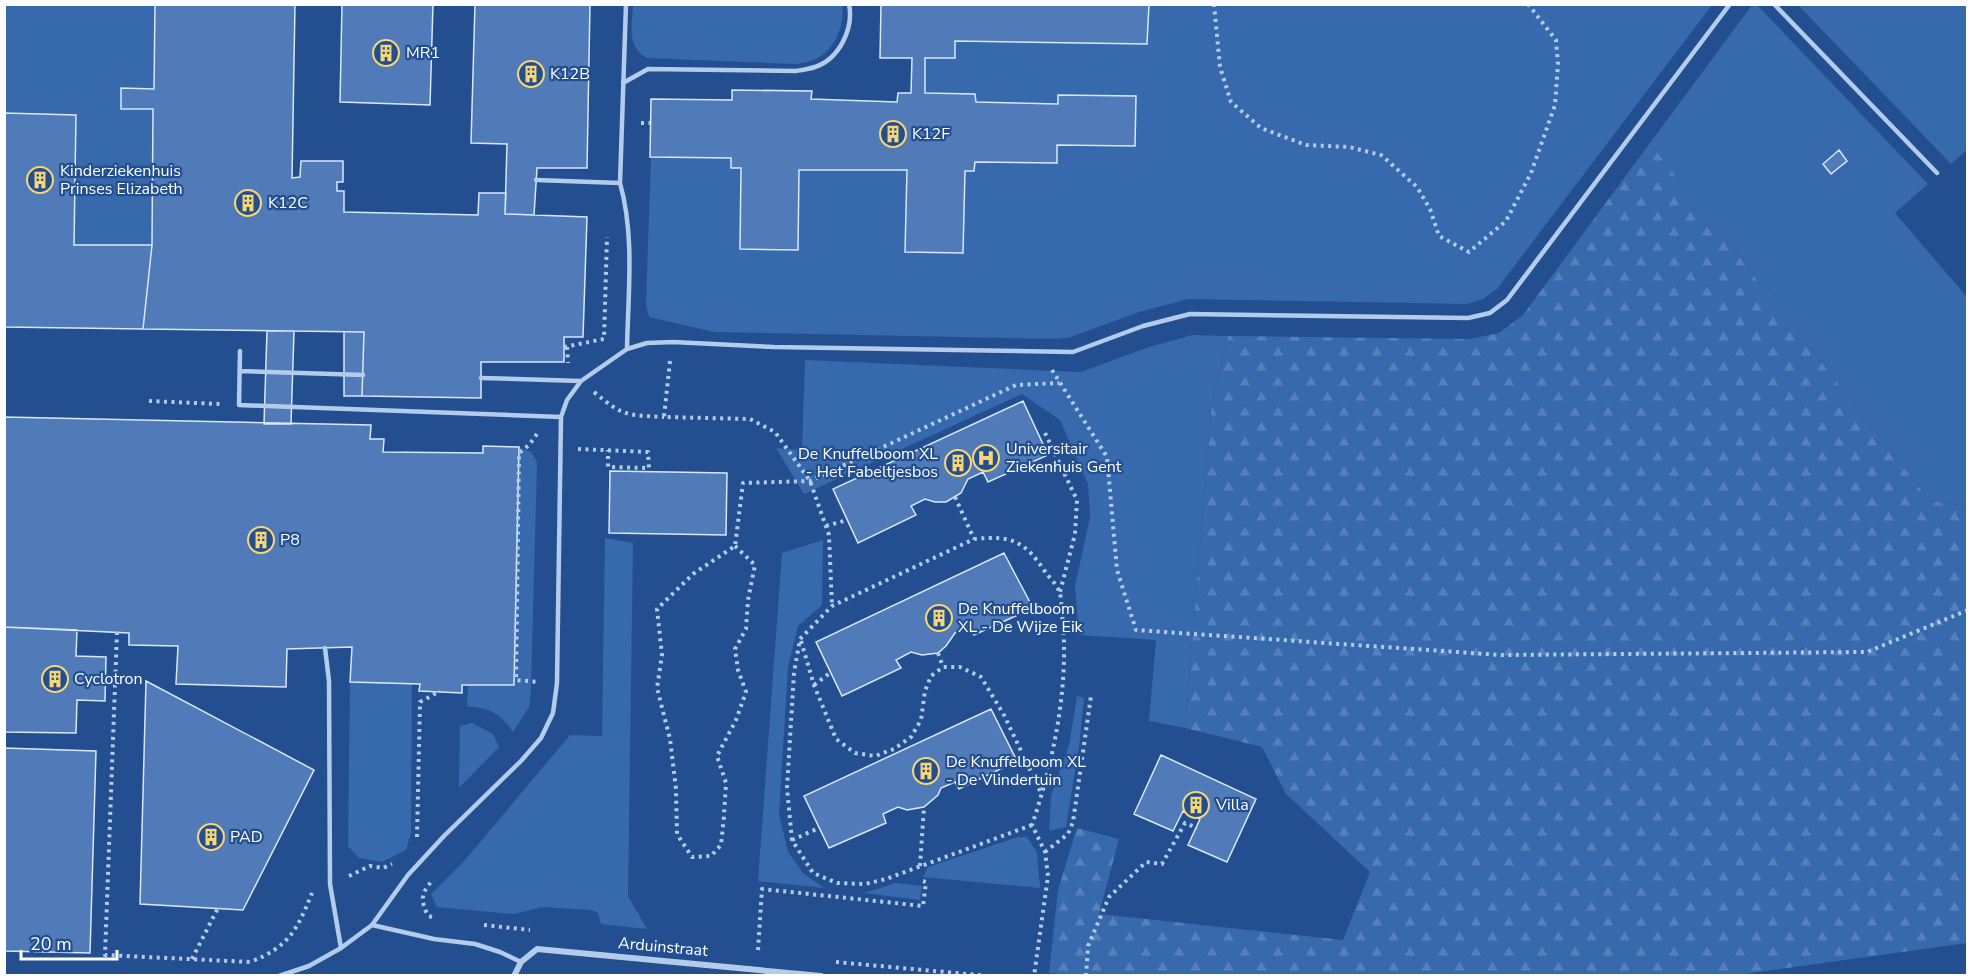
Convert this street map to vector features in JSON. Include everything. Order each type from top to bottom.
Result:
[{"type":"street","name":"Arduinstraat","points":[[521,962],[537,949],[821,975]]},
{"type":"street","points":[[514,975],[521,962]]},
{"type":"lane","points":[[626,4],[620,183],[625,202],[629,244],[627,349]]},
{"type":"lane","points":[[623,83],[648,69],[796,71],[816,67],[834,54],[846,36],[851,15],[849,4]]},
{"type":"lane","points":[[279,975],[309,966],[342,948],[372,924],[408,875],[444,836],[522,761],[541,738],[553,713],[557,683],[561,417],[567,399],[581,381],[627,349],[647,343],[673,342],[774,347],[1073,351],[1143,326],[1190,314],[1468,318],[1490,313],[1508,300],[1730,4]]},
{"type":"lane","points":[[1774,4],[1937,173]]},
{"type":"lane","points":[[536,180],[620,183]]},
{"type":"lane","points":[[240,351],[239,405],[561,417]]},
{"type":"lane","points":[[240,371],[363,375]]},
{"type":"lane","points":[[481,378],[581,381]]},
{"type":"lane","points":[[325,648],[329,681],[330,884],[342,948]]},
{"type":"lane","points":[[372,924],[434,939],[475,944],[521,962]]},
{"type":"path","points":[[1215,4],[1220,66],[1231,102],[1260,128],[1306,145],[1349,147],[1381,155],[1417,187],[1430,209],[1439,236],[1470,252],[1506,221],[1532,173],[1555,105],[1556,40],[1528,4]]},
{"type":"path","points":[[664,417],[673,342]]},
{"type":"path","points":[[1041,352],[1107,457],[1117,570],[1136,630],[1501,655],[1867,652],[1968,610]]},
{"type":"path","points":[[581,381],[615,409],[627,415],[750,419],[775,432],[810,481],[829,535],[832,606]]},
{"type":"path","points":[[735,546],[755,565],[748,600],[746,629],[735,649],[738,669],[746,692],[736,720],[717,756],[726,783],[721,845],[711,856],[692,857],[677,834],[676,789],[670,739],[657,688],[662,655],[657,609],[693,574],[735,546],[743,483],[810,481],[1016,385],[1059,383]]},
{"type":"path","points":[[149,401],[239,405]]},
{"type":"path","points":[[1034,975],[1048,876],[1045,852],[1032,825],[1042,796],[1059,719],[1065,641],[1060,592],[1076,534],[1077,500],[1046,433]]},
{"type":"path","points":[[531,441],[519,453],[516,680],[538,682],[538,692]]},
{"type":"path","points":[[560,448],[608,450],[648,452],[648,468],[608,467],[608,450]]},
{"type":"path","points":[[955,497],[974,539]]},
{"type":"path","points":[[826,526],[847,520]]},
{"type":"path","points":[[1032,825],[920,867],[865,884],[837,883],[813,873],[792,840],[787,788],[794,673],[800,639],[832,606],[974,539],[997,537],[1019,543],[1034,554],[1060,592]]},
{"type":"path","points":[[117,632],[105,955],[250,962],[269,955],[285,942],[300,924],[312,892],[370,866],[383,868],[393,863]]},
{"type":"path","points":[[800,639],[814,685],[836,739],[855,753],[875,756],[894,749],[911,736],[921,720],[925,691],[932,676],[943,667],[960,667],[981,677],[1004,715],[1042,796]]},
{"type":"path","points":[[938,652],[943,667]]},
{"type":"path","points":[[814,685],[830,673]]},
{"type":"path","points":[[415,842],[418,834],[420,702],[440,692]]},
{"type":"path","points":[[1045,852],[1068,834],[1073,822],[1090,696]]},
{"type":"path","points":[[920,867],[924,807]]},
{"type":"path","points":[[1086,975],[1088,946],[1109,897],[1146,862],[1162,864],[1185,823],[1197,828]]},
{"type":"path","points":[[792,840],[819,828]]},
{"type":"path","points":[[435,918],[428,916],[422,903],[424,889],[439,873]]},
{"type":"path","points":[[758,954],[762,889],[923,906],[926,882],[923,881]]},
{"type":"path","points":[[192,959],[218,909]]},
{"type":"path","points":[[478,924],[536,930]]},
{"type":"path","points":[[825,961],[989,975]]},
{"type":"green space","points":[[5,5],[155,5],[154,89],[121,89],[121,108],[153,109],[152,245],[74,245],[5,113]]},
{"type":"green space","points":[[633,5],[842,5],[842,21],[833,44],[814,60],[796,64],[647,58],[636,47],[631,27]]},
{"type":"green space","points":[[1149,5],[1712,5],[1497,289],[1483,299],[1467,304],[1188,299],[1139,312],[1068,338],[1050,339],[714,332],[649,317],[646,305],[651,157],[731,158],[731,168],[741,168],[740,249],[798,250],[799,170],[907,170],[905,252],[962,253],[965,171],[974,171],[975,162],[1057,145],[1135,146],[1136,97],[1058,95],[1058,104],[976,102],[975,94],[925,93],[925,58],[955,58],[955,41],[1146,44]]},
{"type":"green space","points":[[1752,5],[1757,5],[1928,184],[1895,213],[1967,297],[1967,506],[1930,501],[1650,143]]},
{"type":"green space","points":[[1798,5],[1967,5],[1967,150],[1951,164]]},
{"type":"green space","points":[[1650,143],[1930,501],[1967,506],[1967,943],[1729,976],[1083,976],[1049,973],[1058,890],[1077,828],[1119,839],[1099,914],[1343,940],[1370,872],[1286,794],[1262,747],[1185,728],[1212,401],[1228,336],[1470,339],[1499,333],[1523,315]]},
{"type":"green space","points":[[1193,335],[1228,336],[1212,401],[1185,728],[1149,721],[1156,640],[1079,635],[1075,586],[1090,517],[1088,484],[1060,420],[1022,394],[804,494],[776,448],[802,450],[805,360],[1081,372],[1149,347]]},
{"type":"green space","points":[[519,447],[531,452],[537,462],[531,690],[529,707],[513,732],[499,716],[482,708],[467,706],[468,685],[514,685]]},
{"type":"green space","points":[[605,538],[633,543],[628,896],[647,929],[601,924],[598,913],[592,910],[542,907],[514,914],[437,907],[431,894],[465,860],[570,735],[602,736]]},
{"type":"green space","points":[[823,540],[822,605],[798,626],[788,667],[779,814],[788,852],[803,873],[824,888],[758,881],[782,553]]},
{"type":"green space","points":[[350,682],[412,684],[411,833],[406,850],[382,862],[359,858],[348,846]]},
{"type":"green space","points":[[1077,696],[1084,698],[1079,747],[1066,827],[1049,831],[1051,796],[1069,745]]},
{"type":"green space","points":[[472,723],[493,734],[499,747],[459,788],[460,726]]},
{"type":"green space","points":[[1018,837],[1027,837],[1037,852],[1040,888],[923,877],[928,867]]},
{"type":"green space","points":[[896,883],[922,886],[920,900],[864,893]]},
{"type":"building","name":"K12C","points":[[155,4],[295,4],[292,178],[300,177],[301,161],[343,161],[343,182],[337,182],[337,191],[344,191],[344,212],[478,215],[479,193],[506,193],[505,214],[587,217],[583,337],[564,337],[564,362],[481,362],[481,398],[362,396],[364,332],[143,329],[152,245],[153,109],[121,109],[121,88],[154,89]]},
{"type":"building","name":"MR1","points":[[342,4],[433,4],[430,105],[340,102]]},
{"type":"building","name":"K12B","points":[[475,4],[590,4],[587,168],[537,168],[534,215],[505,214],[507,144],[471,143]]},
{"type":"building","name":"K12F","points":[[881,4],[1149,4],[1147,44],[955,41],[955,58],[925,58],[925,93],[975,94],[976,102],[1058,104],[1058,95],[1136,96],[1135,146],[1057,145],[1057,163],[975,162],[974,171],[965,171],[963,253],[905,252],[907,170],[799,170],[798,250],[740,249],[741,168],[731,168],[731,158],[650,157],[651,99],[732,100],[732,90],[812,91],[811,99],[897,102],[898,93],[911,93],[912,58],[880,58]]},
{"type":"building","name":"Kinderziekenhuis Prinses Elizabeth","points":[[4,113],[76,115],[74,245],[152,245],[143,329],[4,327]]},
{"type":"building","points":[[1839,150],[1847,161],[1831,174],[1823,164]]},
{"type":"building","points":[[267,331],[294,331],[291,424],[264,424]]},
{"type":"building","points":[[344,332],[364,332],[362,396],[344,396]]},
{"type":"building","name":"De Knuffelboom XL - Het Fabeltjesbos","points":[[1023,401],[1048,455],[988,482],[983,472],[968,479],[961,493],[946,502],[925,499],[911,506],[916,515],[858,543],[833,489]]},
{"type":"building","name":"P8","points":[[4,417],[371,425],[370,439],[384,439],[383,452],[483,453],[483,446],[519,447],[514,685],[462,685],[462,693],[419,691],[420,684],[350,682],[352,647],[287,649],[286,687],[176,684],[178,646],[129,645],[129,633],[4,627]]},
{"type":"building","points":[[610,471],[727,473],[726,535],[609,533]]},
{"type":"building","name":"De Knuffelboom XL - De Wijze Eik","points":[[1004,553],[1033,608],[974,635],[970,628],[955,633],[938,653],[922,655],[911,652],[896,660],[901,668],[842,696],[816,642]]},
{"type":"building","name":"Cyclotron","points":[[4,627],[77,630],[76,656],[106,657],[105,701],[77,700],[76,733],[4,732]]},
{"type":"building","name":"PAD","points":[[146,681],[314,770],[243,910],[140,904]]},
{"type":"building","name":"De Knuffelboom XL - De Vlindertuin","points":[[991,709],[1017,761],[959,789],[955,782],[941,788],[938,795],[924,807],[907,810],[898,807],[883,814],[886,823],[829,848],[804,796]]},
{"type":"building","points":[[4,748],[96,751],[90,953],[4,951]]},
{"type":"building","name":"Villa","points":[[1161,755],[1256,799],[1227,862],[1188,845],[1200,819],[1183,811],[1173,831],[1134,814]]},
{"type":"place","name":"MR1","points":[[386,53]]},
{"type":"place","name":"K12B","points":[[531,74]]},
{"type":"place","name":"K12F","points":[[893,134]]},
{"type":"place","name":"Kinderziekenhuis Prinses Elizabeth","points":[[40,180]]},
{"type":"place","name":"K12C","points":[[248,203]]},
{"type":"place","name":"Universitair Ziekenhuis Gent","points":[[986,458]]},
{"type":"place","name":"De Knuffelboom XL - Het Fabeltjesbos","points":[[958,463]]},
{"type":"place","name":"P8","points":[[261,540]]},
{"type":"place","name":"De Knuffelboom XL - De Wijze Eik","points":[[939,618]]},
{"type":"place","name":"Cyclotron","points":[[55,679]]},
{"type":"place","name":"De Knuffelboom XL - De Vlindertuin","points":[[926,771]]},
{"type":"place","name":"Villa","points":[[1196,805]]},
{"type":"place","name":"PAD","points":[[211,837]]}]
